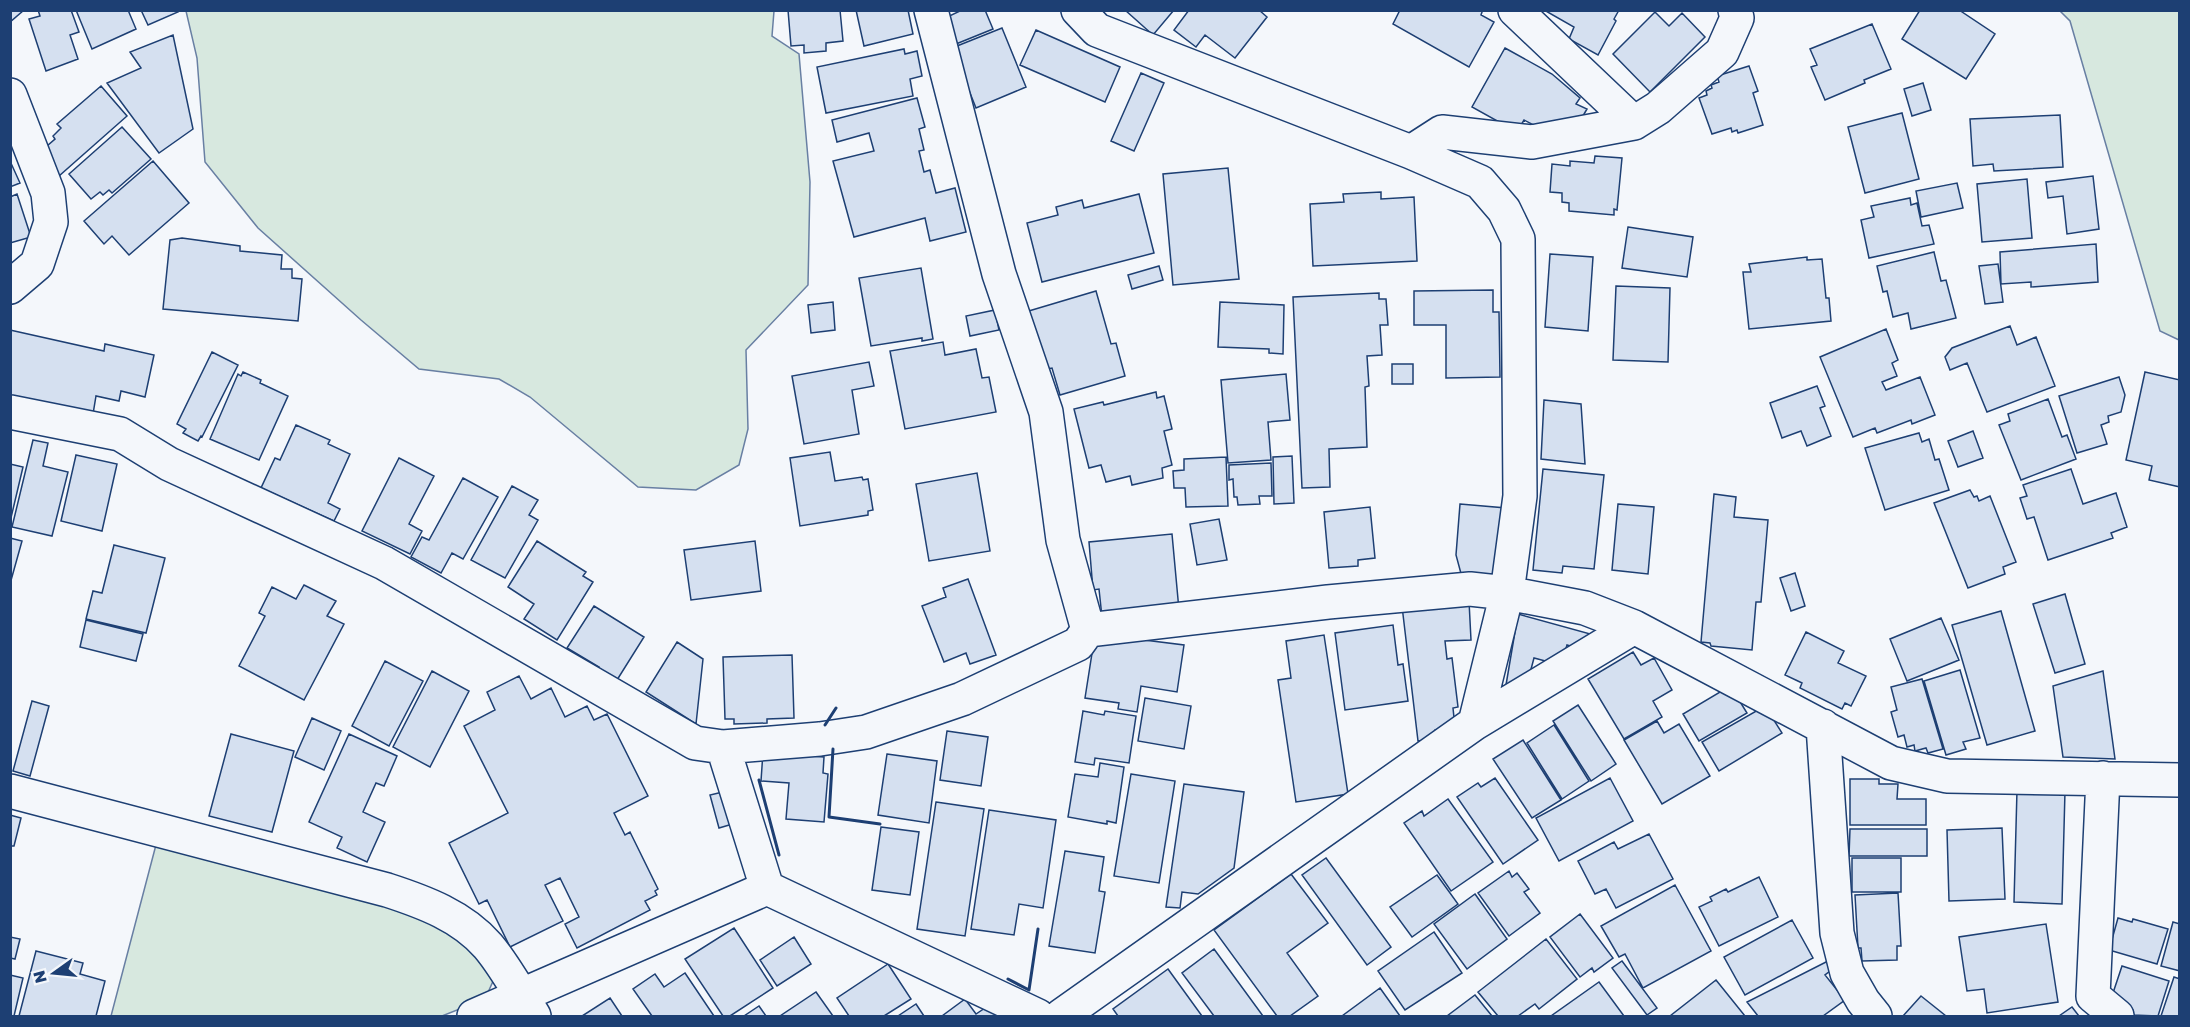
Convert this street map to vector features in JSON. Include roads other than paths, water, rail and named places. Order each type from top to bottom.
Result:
[{"type":"street","points":[[931,10],[999,274],[1046,412],[1063,540],[1088,630]]},
{"type":"street","points":[[1078,10],[1097,30],[1411,152],[1480,183],[1504,210],[1518,239],[1520,496],[1507,593],[1475,723]]},
{"type":"street","points":[[1515,10],[1634,123]]},
{"type":"street","points":[[1411,152],[1442,132],[1532,142],[1634,123],[1658,108],[1722,52],[1737,18],[1735,10]]},
{"type":"street","points":[[10,95],[48,194],[51,222],[37,264],[10,287]]},
{"type":"street","points":[[10,412],[120,434],[170,464],[384,563],[695,743],[723,747],[866,732],[962,699],[1078,644],[1088,630],[1328,602],[1470,589],[1507,593],[1586,608],[1635,627],[1892,763],[1947,776],[2180,780]]},
{"type":"street","points":[[1061,1017],[1475,723],[1635,627]]},
{"type":"street","points":[[1823,726],[1838,933],[1847,973],[1860,1011]]},
{"type":"street","points":[[723,747],[767,888],[1038,1017]]},
{"type":"street","points":[[2103,778],[2093,996],[2117,1017]]},
{"type":"street","points":[[10,791],[387,890],[420,901],[469,928],[489,947],[528,1006]]},
{"type":"street","points":[[474,1017],[528,1006],[767,888]]}]
